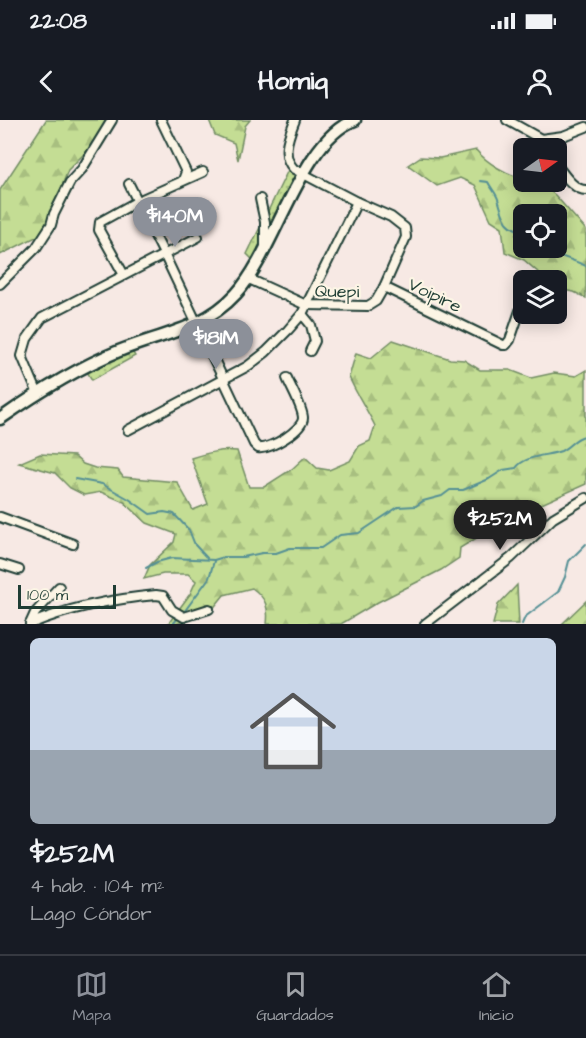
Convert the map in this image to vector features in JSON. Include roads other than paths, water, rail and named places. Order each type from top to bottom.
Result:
[{"type":"street","points":[[0,284],[36,248],[51,225],[70,182],[82,169],[112,120]]},
{"type":"street","points":[[161,120],[186,172],[183,180]]},
{"type":"street","points":[[295,120],[287,142],[287,156],[289,164],[303,175]]},
{"type":"street","points":[[0,419],[38,394],[111,355],[197,324],[229,302],[249,279],[303,175],[322,144],[342,125],[355,120]]},
{"type":"street","points":[[507,120],[539,138]]},
{"type":"street","points":[[548,138],[563,136],[586,127]]},
{"type":"street","points":[[124,275],[99,230],[103,219],[203,172]]},
{"type":"street","name":"Voipire","points":[[303,175],[391,217],[405,228],[405,237],[384,287],[501,344],[506,345],[510,340],[515,324]]},
{"type":"street","points":[[567,177],[576,187],[586,190]]},
{"type":"street","points":[[129,184],[254,444],[263,449],[285,439],[301,425],[303,420],[287,378]]},
{"type":"street","points":[[260,199],[265,222],[266,248]]},
{"type":"street","points":[[128,430],[225,380],[266,352],[302,314],[357,202]]},
{"type":"street","points":[[38,394],[22,357],[23,347],[42,318],[198,237]]},
{"type":"street","name":"Quepi","points":[[249,279],[306,305],[368,306],[376,301],[384,287]]},
{"type":"street","points":[[302,314],[311,325],[315,341],[310,351]]},
{"type":"street","points":[[425,624],[512,558],[554,518],[586,498]]},
{"type":"street","points":[[0,519],[73,543]]},
{"type":"street","points":[[0,564],[19,570]]},
{"type":"street","points":[[30,624],[35,613],[58,587]]},
{"type":"street","points":[[30,624],[70,609],[101,602],[156,595],[163,596],[172,610],[184,617],[209,609]]},
{"type":"waterway","points":[[480,181],[488,182],[497,197],[503,216],[513,228]]},
{"type":"waterway","points":[[566,258],[586,266]]},
{"type":"waterway","points":[[146,568],[172,558],[214,560],[224,557],[276,553],[290,548],[321,548],[340,535],[359,533],[398,507],[416,506],[423,501],[442,496],[450,490],[463,490],[503,470],[516,468],[531,458],[561,451],[579,438],[586,436]]},
{"type":"waterway","points":[[75,479],[102,484],[150,514],[164,512],[174,514],[189,530],[195,545],[207,558]]},
{"type":"waterway","points":[[522,624],[525,617],[558,592],[569,561],[586,544]]},
{"type":"waterway","points":[[184,612],[209,578],[214,561]]},
{"type":"waterway","points":[[173,624],[178,618]]}]
